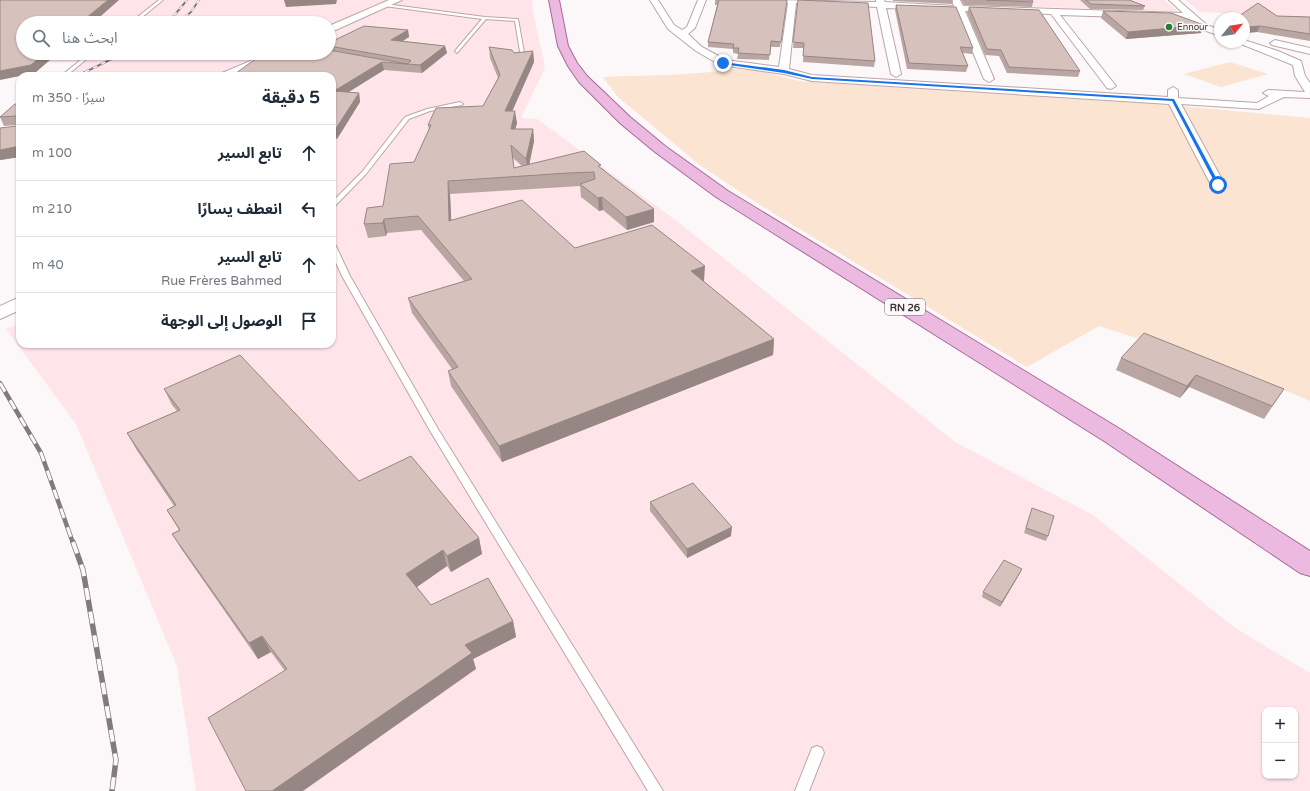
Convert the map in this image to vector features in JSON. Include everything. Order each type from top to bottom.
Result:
[{"type":"main road","points":[[336,27],[397,0]]},
{"type":"main road","name":"RN 26","points":[[554,0],[563,46],[572,64],[583,79],[626,120],[660,149],[722,194],[1112,435],[1310,565]]},
{"type":"main road","points":[[235,72],[262,60]]},
{"type":"main road","points":[[0,313],[16,305]]},
{"type":"street","points":[[654,0],[671,27],[682,34],[699,49],[723,63],[784,72],[812,78],[858,81],[1173,92],[1259,106],[1281,94]]},
{"type":"street","points":[[682,34],[691,28],[702,0]]},
{"type":"street","points":[[778,0],[958,4],[1054,12],[1190,16]]},
{"type":"street","points":[[784,72],[792,0]]},
{"type":"street","points":[[1173,0],[1190,16],[1208,28],[1214,30]]},
{"type":"street","points":[[880,2],[896,74]]},
{"type":"street","points":[[958,4],[989,78]]},
{"type":"street","points":[[784,72],[813,69],[1115,86],[1054,12]]},
{"type":"street","points":[[1250,37],[1310,51]]},
{"type":"street","points":[[1250,45],[1276,53],[1298,63],[1300,76],[1310,91]]},
{"type":"street","points":[[849,71],[858,81]]},
{"type":"street","points":[[1173,92],[1218,185]]},
{"type":"street","points":[[1260,93],[1310,95]]},
{"type":"lane","points":[[141,16],[161,0]]},
{"type":"lane","points":[[385,5],[485,18],[508,18],[517,20],[523,58]]},
{"type":"lane","points":[[457,52],[485,18]]},
{"type":"lane","points":[[68,72],[83,60]]},
{"type":"lane","points":[[336,202],[364,173],[407,118],[429,110],[460,104]]},
{"type":"lane","points":[[336,255],[346,276],[434,429],[656,791]]},
{"type":"lane","points":[[802,791],[818,753]]},
{"type":"shaded area","points":[[0,0],[533,0],[532,7],[545,68],[521,118],[537,119],[678,222],[955,442],[1093,515],[1235,628],[1310,673],[1310,791],[196,791],[177,666],[76,424],[20,348],[336,348],[336,72],[70,72],[84,61],[0,64]]},
{"type":"shaded area","points":[[962,0],[1164,0],[1179,12],[964,4]]},
{"type":"shaded area","points":[[1185,0],[1310,0],[1310,17],[1250,14],[1250,12],[1200,12]]},
{"type":"shaded area","points":[[1230,62],[1268,74],[1221,87],[1184,74]]},
{"type":"shaded area","points":[[733,69],[760,71],[799,81],[1171,105],[1310,118],[1310,401],[1246,373],[1099,326],[1027,367],[760,205],[701,166],[618,97],[603,77],[684,74]]},
{"type":"shaded area","points":[[16,325],[16,343],[6,329]]},
{"type":"building","points":[[0,0],[108,0],[89,16],[16,16],[16,60],[37,60],[31,65],[0,71]]},
{"type":"building","points":[[719,0],[787,0],[781,42],[771,41],[770,55],[738,53],[739,48],[733,48],[734,44],[708,42]]},
{"type":"building","points":[[798,0],[868,3],[875,61],[803,56],[804,43],[793,42]]},
{"type":"building","points":[[986,0],[1032,0],[1033,2]]},
{"type":"building","points":[[1086,0],[1129,0],[1145,6],[1091,4]]},
{"type":"building","points":[[1258,3],[1277,16],[1310,17],[1310,34],[1260,26],[1250,27],[1250,12],[1245,12]]},
{"type":"building","points":[[896,5],[956,7],[973,48],[960,47],[968,66],[909,63]]},
{"type":"building","points":[[969,7],[1039,10],[1080,71],[1009,67],[1001,50],[987,49]]},
{"type":"building","points":[[1103,11],[1171,13],[1204,25],[1128,32]]},
{"type":"building","points":[[364,26],[408,30],[391,40],[445,46],[420,65],[407,64],[411,61],[410,60],[336,47],[336,40]]},
{"type":"building","points":[[489,47],[512,50],[514,53],[533,51],[505,111],[515,111],[511,129],[533,129],[526,159],[511,145],[514,168],[584,151],[601,165],[598,166],[654,209],[626,217],[602,197],[598,198],[580,184],[595,179],[594,172],[568,173],[448,181],[449,221],[522,200],[575,248],[652,225],[705,266],[691,271],[774,339],[499,446],[448,371],[458,367],[408,298],[472,279],[418,216],[384,219],[383,223],[364,224],[367,208],[383,206],[390,164],[414,162],[431,125],[428,125],[436,108],[483,106],[500,75]]},
{"type":"building","points":[[336,51],[407,64],[382,62],[336,90],[336,72],[238,72],[254,60],[336,60]]},
{"type":"building","points":[[336,91],[359,93],[336,128]]},
{"type":"building","points":[[15,104],[16,104],[16,116],[0,117]]},
{"type":"building","points":[[16,126],[16,147],[0,150],[0,128]]},
{"type":"building","points":[[1144,333],[1284,389],[1272,406],[1196,375],[1187,386],[1121,358]]},
{"type":"building","points":[[240,355],[359,481],[411,456],[479,538],[447,556],[443,550],[406,574],[431,605],[488,578],[513,621],[465,645],[472,653],[272,791],[246,791],[208,718],[287,669],[262,636],[249,643],[172,534],[180,530],[167,510],[176,505],[127,433],[180,410],[164,389]]},
{"type":"building","points":[[693,483],[732,527],[687,549],[650,502]]},
{"type":"building","points":[[1032,508],[1054,516],[1048,536],[1026,528]]},
{"type":"building","points":[[1004,560],[1022,569],[1002,602],[983,592]]},
{"type":"railway","points":[[174,16],[187,0]]},
{"type":"railway","points":[[186,16],[191,12],[199,0]]},
{"type":"railway","points":[[85,72],[110,60]]},
{"type":"railway","points":[[0,383],[41,453],[73,543]]},
{"type":"railway","points":[[73,542],[83,570],[116,760],[112,791]]},
{"type":"place","name":"Ennour","points":[[1169,27]]},
{"type":"route","points":[[723,63],[784,72],[812,78],[1174,100],[1218,185]]}]
